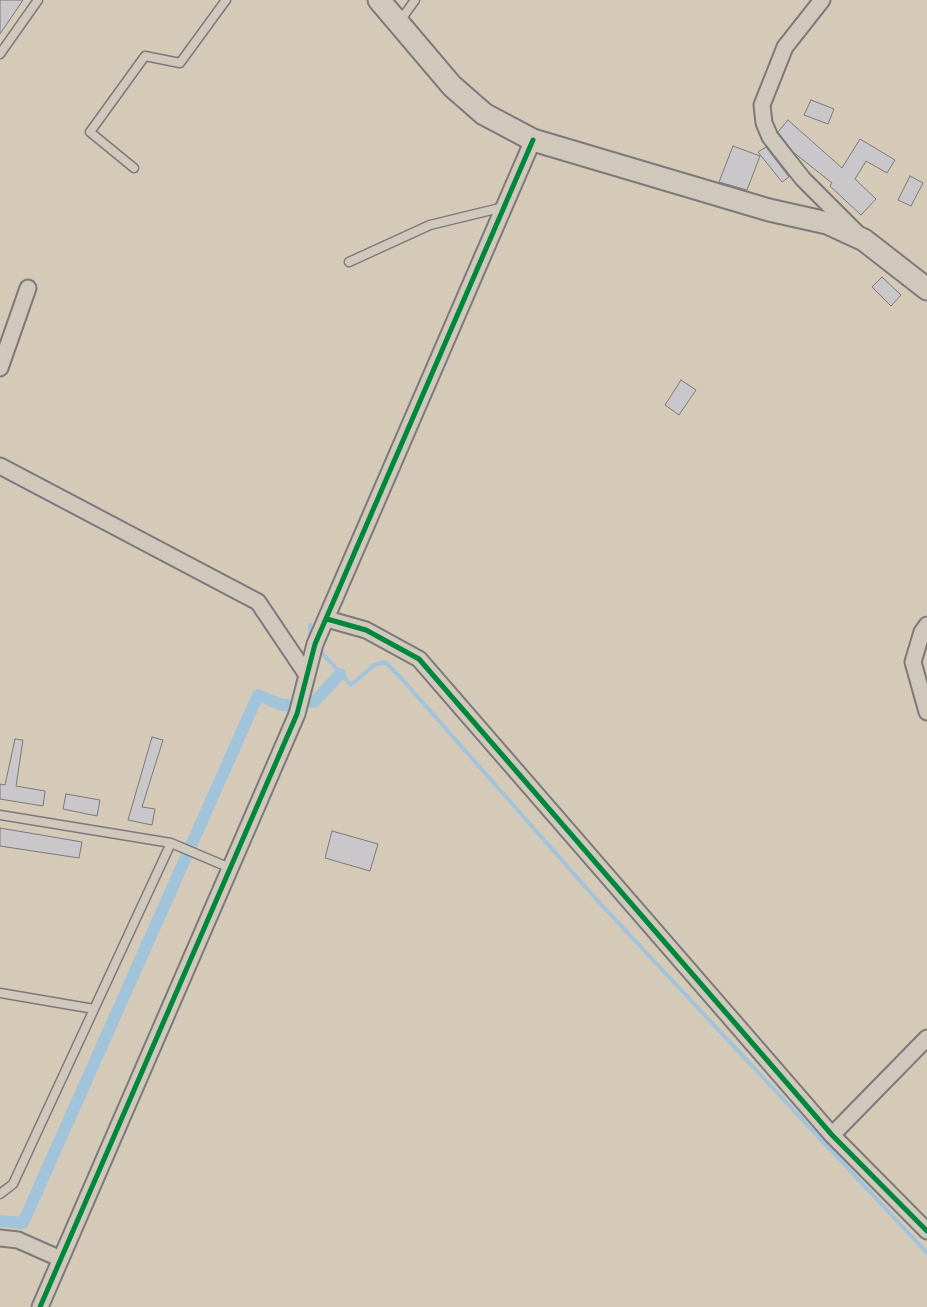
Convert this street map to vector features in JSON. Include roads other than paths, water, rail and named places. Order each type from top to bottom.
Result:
[{"type":"street","points":[[379,0],[452,86],[484,114],[533,140],[769,210],[827,223],[864,240]]},
{"type":"street","points":[[822,0],[785,47],[762,105],[764,123],[770,138],[803,179],[864,240],[927,289]]},
{"type":"street","points":[[40,1307],[297,714],[315,644],[533,140]]},
{"type":"street","points":[[0,368],[28,288]]},
{"type":"street","points":[[0,466],[258,602],[307,675]]},
{"type":"street","points":[[327,619],[366,630],[419,659],[832,1135],[927,1231]]},
{"type":"street","points":[[927,625],[922,632],[913,662],[927,712]]},
{"type":"street","points":[[832,1135],[927,1038]]},
{"type":"street","points":[[0,1238],[18,1240],[61,1259]]},
{"type":"lane","points":[[0,54],[38,0]]},
{"type":"lane","points":[[134,168],[90,132],[145,56],[180,63],[226,0]]},
{"type":"lane","points":[[398,23],[414,0]]},
{"type":"lane","points":[[350,262],[430,225],[504,207]]},
{"type":"lane","points":[[0,814],[172,844],[230,868]]},
{"type":"lane","points":[[0,1194],[13,1184],[172,844]]},
{"type":"lane","points":[[0,993],[94,1009]]},
{"type":"waterway","points":[[310,625],[310,637]]},
{"type":"waterway","points":[[323,654],[351,685],[374,665],[385,662],[597,900],[927,1253]]},
{"type":"waterway","points":[[312,702],[340,674]]},
{"type":"waterway","points":[[0,1221],[23,1223],[258,695],[282,705],[288,705]]}]
